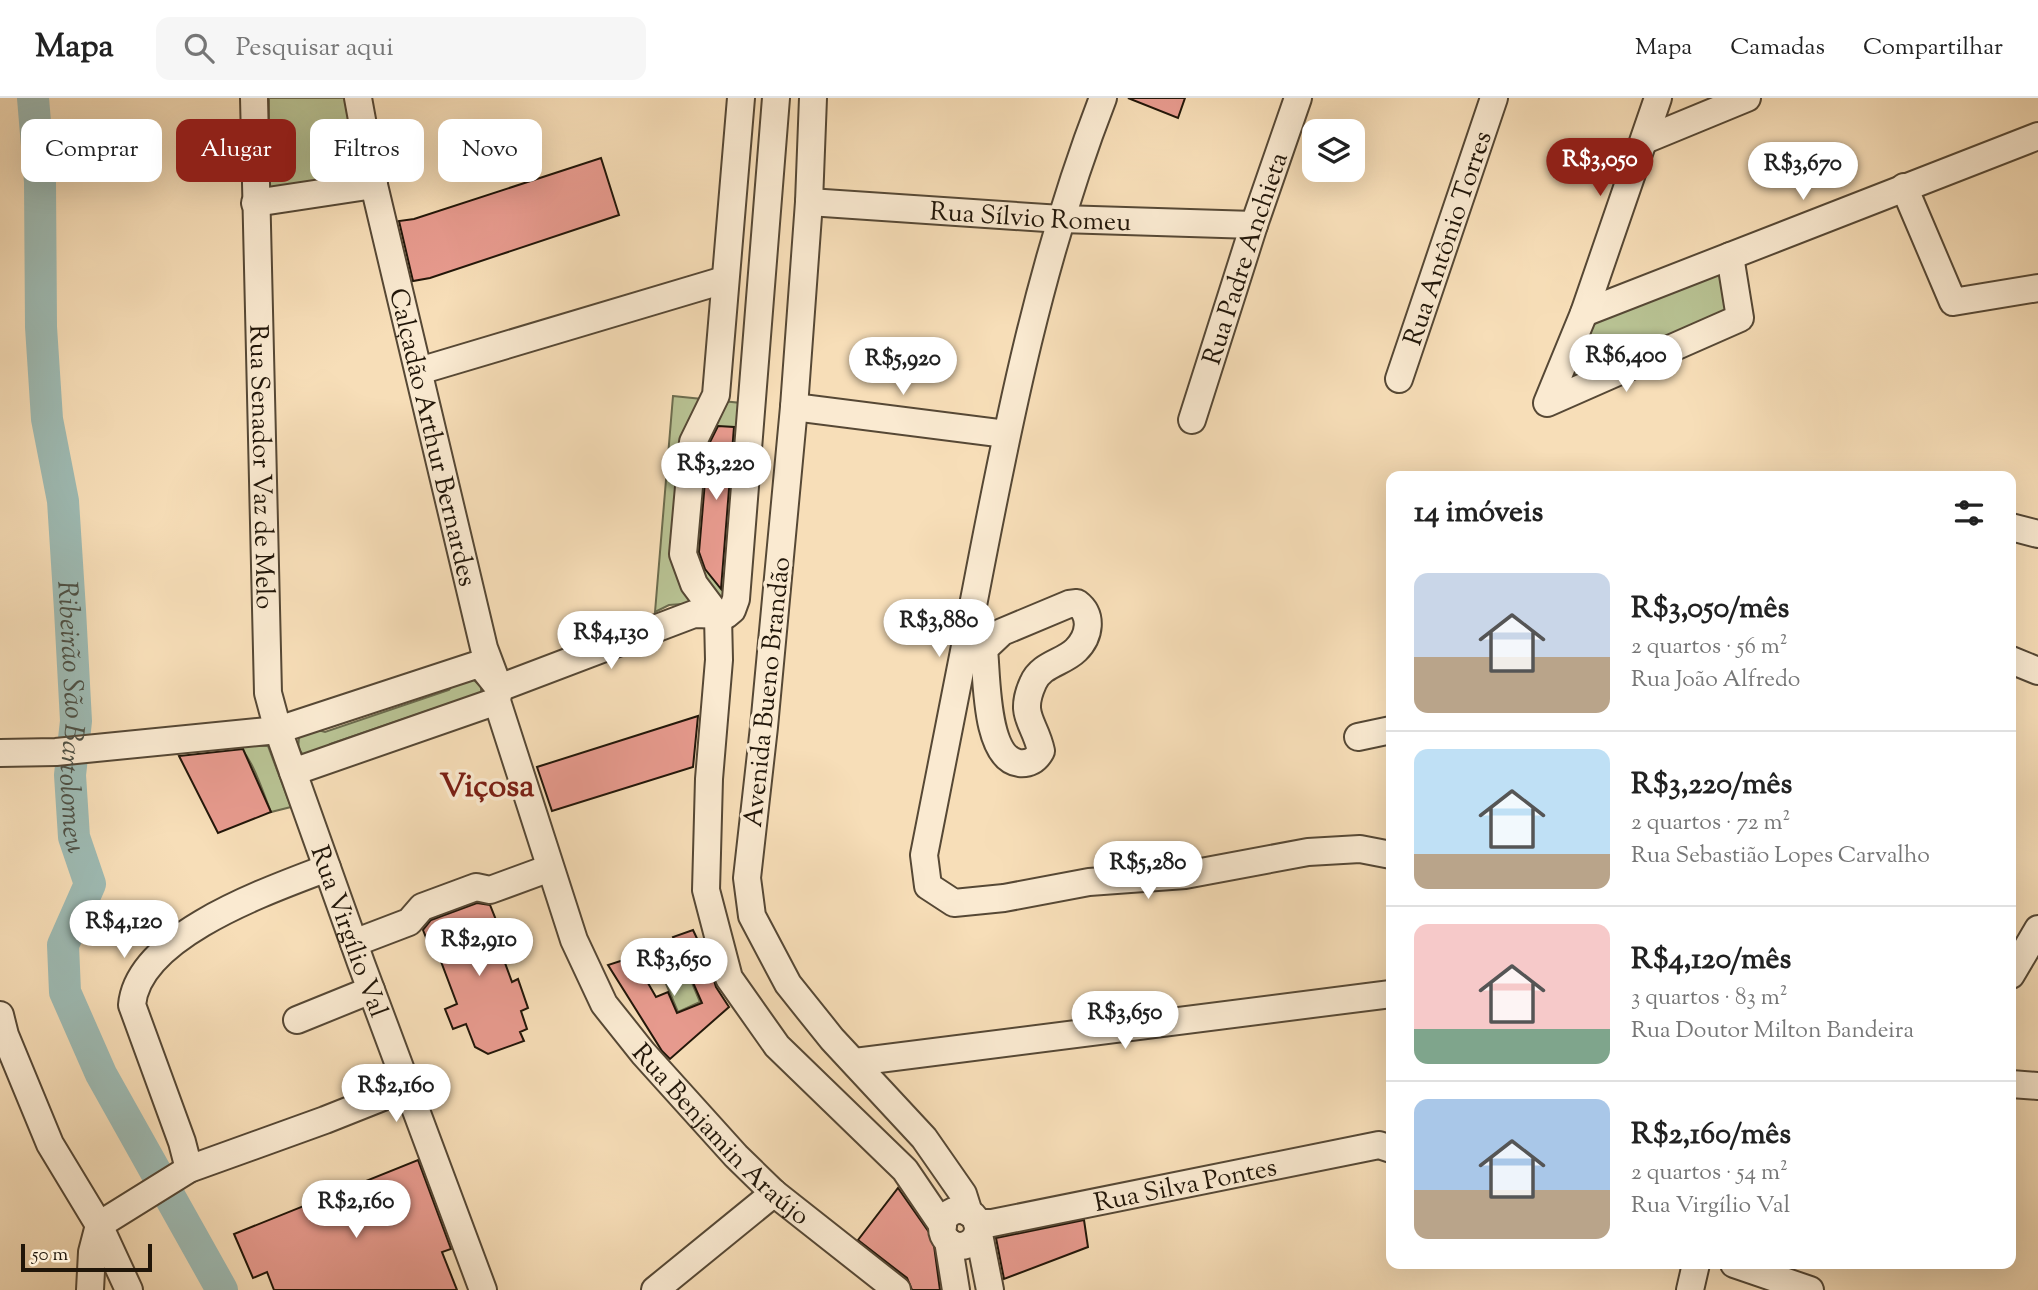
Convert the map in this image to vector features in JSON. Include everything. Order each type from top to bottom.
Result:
[{"type":"street","points":[[254,98],[262,203]]},
{"type":"street","points":[[262,203],[268,98]]},
{"type":"street","name":"Calçadão Arthur Bernardes","points":[[358,98],[374,185],[484,648],[550,868]]},
{"type":"street","points":[[741,98],[716,395],[693,442],[682,554],[694,584],[718,616],[719,660],[709,779],[706,890],[729,978],[777,1046],[905,1170],[945,1234]]},
{"type":"street","points":[[293,772],[498,695],[694,614],[718,616],[726,615],[732,610],[736,599],[776,98]]},
{"type":"street","name":"Avenida Bueno Brandão","points":[[814,98],[794,407],[766,713],[747,877],[752,916],[788,984],[832,1039],[923,1138],[963,1194],[975,1222],[990,1290]]},
{"type":"street","points":[[1103,98],[1076,166],[1030,328],[1006,434],[975,647],[923,855],[928,886],[954,903],[1004,898],[1089,881],[1185,875],[1308,852],[1360,849],[1386,854]]},
{"type":"street","name":"Rua Padre Anchieta","points":[[1192,420],[1298,98]]},
{"type":"street","name":"Rua Antônio Torres","points":[[1399,379],[1494,98]]},
{"type":"street","points":[[1658,98],[1584,313],[1547,403],[1740,318],[1730,256]]},
{"type":"street","points":[[1645,140],[1747,98]]},
{"type":"street","points":[[1584,313],[2038,136]]},
{"type":"street","points":[[262,203],[374,185]]},
{"type":"street","points":[[1904,187],[1953,302],[2038,289]]},
{"type":"street","name":"Rua Sílvio Romeu","points":[[809,202],[1061,219],[1254,225]]},
{"type":"street","name":"Rua Senador Vaz de Melo","points":[[262,203],[268,693],[278,730]]},
{"type":"street","points":[[419,371],[724,280]]},
{"type":"street","points":[[794,407],[1006,434]]},
{"type":"street","points":[[2016,528],[2038,534]]},
{"type":"street","points":[[1077,603],[1085,609],[1089,624],[1080,645],[1075,651],[1047,666],[1034,681],[1026,717],[1041,751],[1037,758],[1026,764],[1014,762],[1001,752],[993,736],[975,647],[1002,632],[1069,604],[1077,603]]},
{"type":"street","points":[[2016,662],[2038,671]]},
{"type":"street","points":[[0,753],[67,751],[278,730],[476,665],[483,668],[498,695]]},
{"type":"street","name":"Rua Virgílio Val","points":[[278,730],[483,1290]]},
{"type":"street","points":[[1358,737],[1386,731]]},
{"type":"street","points":[[354,943],[409,922],[422,907],[476,887],[490,890],[550,868]]},
{"type":"street","name":"Rua Benjamin Araújo","points":[[550,868],[574,940],[604,1004],[643,1053],[736,1156],[774,1193],[897,1290]]},
{"type":"street","points":[[180,1174],[181,1142],[132,1005],[138,980],[148,966],[176,940],[200,924],[327,869]]},
{"type":"street","points":[[2016,966],[2038,929]]},
{"type":"street","points":[[297,1020],[371,990]]},
{"type":"street","points":[[855,1062],[1386,995]]},
{"type":"street","points":[[0,1015],[5,1035],[50,1144],[99,1225],[129,1290]]},
{"type":"street","points":[[2016,1084],[2038,1086]]},
{"type":"street","points":[[90,1290],[92,1252],[99,1225],[146,1194],[180,1174],[408,1087]]},
{"type":"street","name":"Rua Silva Pontes","points":[[975,1222],[992,1223],[1379,1145],[1386,1147]]},
{"type":"street","points":[[655,1290],[774,1193]]},
{"type":"street","points":[[956,1290],[944,1221],[957,1211],[975,1222]]},
{"type":"street","points":[[1690,1290],[1695,1269]]},
{"type":"street","points":[[1749,1269],[1810,1290]]},
{"type":"green space","points":[[269,98],[357,98],[361,119],[310,119],[310,182],[372,183],[269,202],[269,182],[296,182],[296,119],[269,119]]},
{"type":"green space","points":[[1721,267],[1732,312],[1563,385],[1587,324]]},
{"type":"green space","points":[[673,396],[751,404],[735,600],[669,605],[655,612]]},
{"type":"green space","points":[[472,678],[481,687],[481,695],[465,706],[453,702],[330,744],[324,754],[303,755],[300,750],[298,742],[301,733],[314,729],[325,732],[449,690],[456,681]]},
{"type":"green space","points":[[235,745],[268,746],[291,807],[271,812],[252,765]]},
{"type":"green space","points":[[675,942],[700,1002],[678,1012],[652,951]]},
{"type":"building","points":[[1128,98],[1185,98],[1178,118]]},
{"type":"building","points":[[601,158],[619,215],[430,278],[413,281],[399,221],[414,219],[527,182],[542,182],[542,177]]},
{"type":"building","points":[[718,426],[734,427],[721,589],[705,569],[699,552],[708,446]]},
{"type":"building","points":[[698,716],[693,767],[552,811],[537,767]]},
{"type":"building","points":[[243,749],[271,812],[218,833],[179,756]]},
{"type":"building","points":[[477,903],[490,905],[496,920],[490,922],[512,982],[518,979],[528,1008],[521,1011],[527,1029],[520,1032],[524,1041],[488,1054],[475,1047],[466,1024],[453,1029],[445,1009],[457,1004],[434,943],[429,945],[423,930],[431,920]]},
{"type":"building","points":[[693,930],[709,964],[716,987],[729,1007],[670,1059],[662,1051],[608,965],[633,957],[656,997],[668,992],[677,1013],[702,1003],[673,937]]},
{"type":"building","points":[[418,1160],[451,1249],[442,1252],[457,1290],[274,1290],[267,1272],[253,1278],[234,1234]]},
{"type":"building","points":[[898,1188],[933,1238],[940,1290],[912,1290],[907,1278],[858,1240]]},
{"type":"building","points":[[1084,1220],[1088,1247],[1004,1279],[996,1238]]},
{"type":"waterway","name":"Ribeirão São Bartolomeu","points":[[33,98],[40,182],[41,327],[47,419],[63,501],[70,610],[76,721],[70,775],[74,837],[90,884],[63,945],[65,992],[101,1074],[222,1290]]},
{"type":"district","name":"Viçosa","points":[[487,784]]}]
